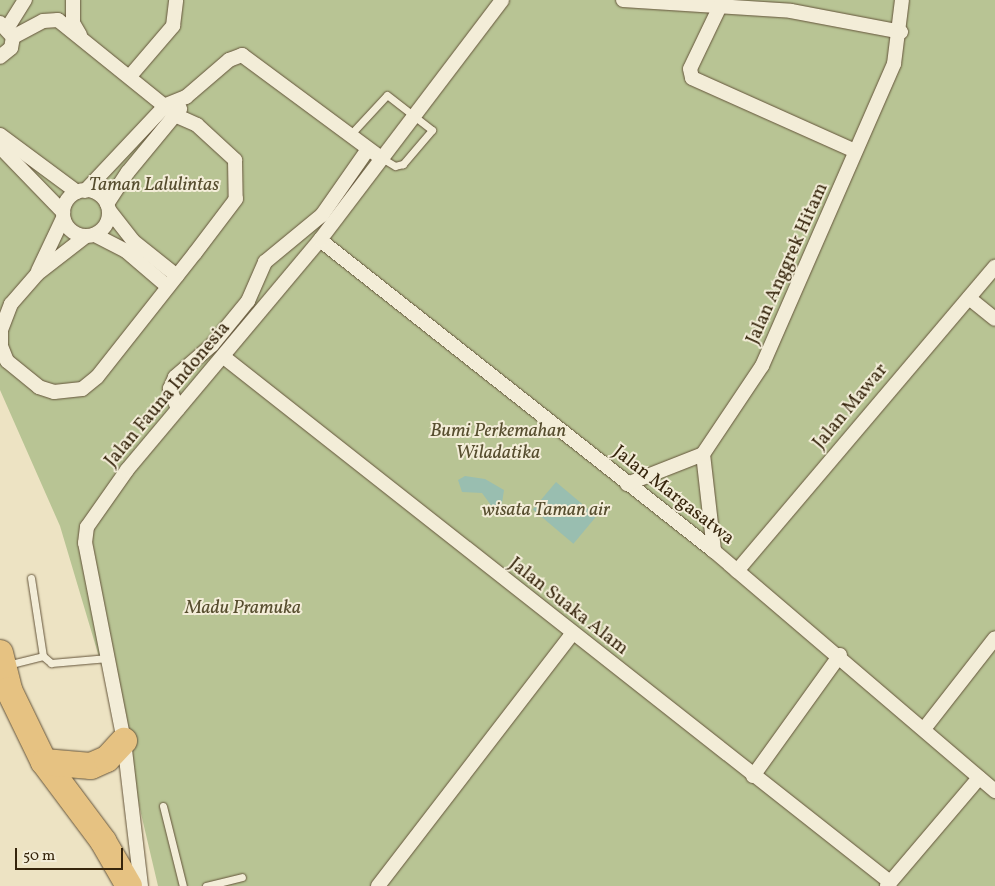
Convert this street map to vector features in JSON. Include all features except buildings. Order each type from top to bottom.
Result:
[{"type":"highway","points":[[2,660],[9,690],[44,762],[103,840],[129,886]]},
{"type":"highway","points":[[44,762],[91,766],[107,758],[124,740]]},
{"type":"street","points":[[1,58],[7,29],[26,0]]},
{"type":"street","points":[[73,0],[73,23],[82,38]]},
{"type":"street","points":[[131,75],[173,26],[176,0]]},
{"type":"street","name":"Jalan Fauna Indonesia","points":[[141,886],[124,740],[85,542],[86,527],[127,470],[178,409],[225,358],[320,240],[380,157],[502,0]]},
{"type":"street","points":[[623,0],[791,11],[865,23],[901,32]]},
{"type":"street","name":"Jalan Anggrek Hitam","points":[[703,454],[762,366],[842,192],[855,151],[894,64],[901,32],[902,0]]},
{"type":"street","points":[[722,5],[690,69],[692,78],[821,138],[855,151]]},
{"type":"street","points":[[7,29],[52,19],[82,38],[131,75],[166,106],[177,116],[197,125],[227,149],[238,171],[236,199],[97,377],[82,389],[54,392],[19,373],[0,346],[5,315],[36,274],[63,215],[67,200],[81,191],[166,106],[186,97],[229,60],[242,55],[380,157]]},
{"type":"street","points":[[36,274],[104,228],[108,207],[128,172],[177,116],[186,97]]},
{"type":"street","points":[[0,135],[81,191],[98,194],[133,241],[172,282]]},
{"type":"street","points":[[0,147],[63,215],[71,231],[90,236],[136,258],[172,282]]},
{"type":"street","points":[[178,409],[170,388],[175,377],[212,345],[248,301],[265,262],[322,215],[368,149]]},
{"type":"street","name":"Jalan Margasatwa","points":[[320,240],[714,551],[840,655],[995,791]]},
{"type":"street","name":"Jalan Mawar","points":[[737,571],[995,267]]},
{"type":"street","points":[[969,298],[995,319]]},
{"type":"street","name":"Jalan Suaka Alam","points":[[225,358],[889,884]]},
{"type":"street","points":[[627,484],[703,454],[714,551]]},
{"type":"street","points":[[378,886],[572,634]]},
{"type":"street","points":[[924,729],[995,638]]},
{"type":"street","points":[[753,776],[840,655]]},
{"type":"street","points":[[889,884],[979,778]]},
{"type":"lane","points":[[350,135],[387,95],[432,130],[403,164],[395,166],[380,157]]},
{"type":"lane","points":[[31,578],[43,656],[51,663],[109,658]]},
{"type":"lane","points":[[2,660],[43,656]]},
{"type":"lane","points":[[163,806],[183,886]]},
{"type":"lane","points":[[206,886],[242,876]]},
{"type":"green space","name":"Bumi Perkemahan Wiladatika","points":[[0,0],[995,0],[995,886],[158,886],[124,741],[60,526],[0,390]]},
{"type":"shaded area","points":[[465,476],[485,479],[504,490],[501,510],[493,508],[482,493],[462,492],[458,480]]},
{"type":"shaded area","points":[[556,482],[597,516],[573,544],[533,510]]},
{"type":"park label","name":"Taman Lalulintas","points":[[154,186]]},
{"type":"park label","name":"wisata Taman air","points":[[546,511]]},
{"type":"park label","name":"Madu Pramuka","points":[[243,609]]}]
